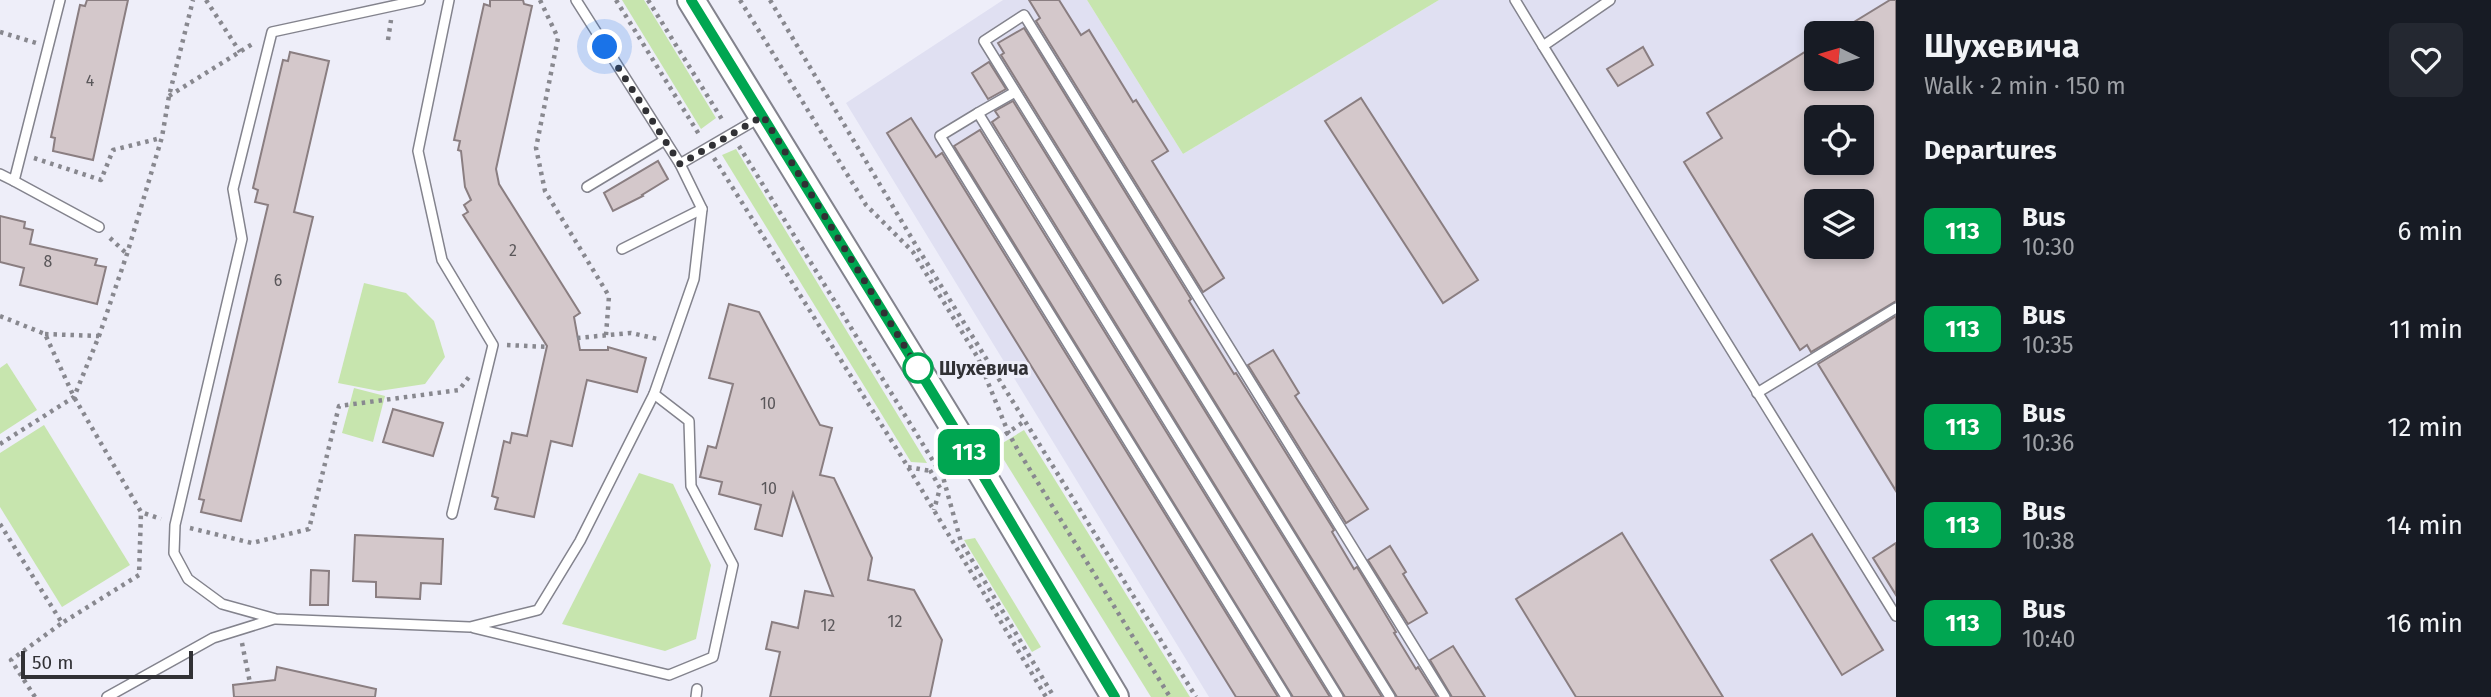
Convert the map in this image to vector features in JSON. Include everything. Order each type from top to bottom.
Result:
[{"type":"main road","points":[[691,0],[1115,697]]},
{"type":"lane","points":[[14,181],[60,0]]},
{"type":"lane","points":[[421,0],[272,32],[233,189],[242,239],[175,525],[174,553],[188,579],[222,604],[276,619],[470,627],[669,675],[713,657],[733,565],[691,486],[689,421],[654,394]]},
{"type":"lane","points":[[449,0],[418,151],[442,260],[493,345],[452,514]]},
{"type":"lane","points":[[470,627],[538,610],[580,541],[654,394],[694,279],[702,208],[680,164],[576,0]]},
{"type":"lane","points":[[1515,0],[1896,617]]},
{"type":"lane","points":[[1542,46],[1610,0]]},
{"type":"lane","points":[[1390,697],[984,41],[1024,15],[1445,697]]},
{"type":"lane","points":[[1015,92],[940,136],[1286,697]]},
{"type":"lane","points":[[978,113],[1338,697]]},
{"type":"lane","points":[[680,164],[763,116]]},
{"type":"lane","points":[[587,187],[665,140]]},
{"type":"lane","points":[[0,174],[99,227]]},
{"type":"lane","points":[[622,249],[702,208]]},
{"type":"lane","points":[[1757,393],[1896,309]]},
{"type":"lane","points":[[107,697],[213,638],[276,619]]},
{"type":"path","points":[[0,444],[74,397],[99,336],[127,254],[162,137],[192,0]]},
{"type":"path","points":[[206,0],[240,52]]},
{"type":"path","points":[[540,0],[558,38],[536,148],[545,191],[610,296],[606,335]]},
{"type":"path","points":[[616,0],[908,467],[1046,697]]},
{"type":"path","points":[[648,0],[943,477],[961,542],[1054,697]]},
{"type":"path","points":[[740,0],[866,205],[913,252],[978,358],[1008,432],[1170,697]]},
{"type":"path","points":[[770,0],[916,247],[1196,697]]},
{"type":"path","points":[[0,32],[47,46]]},
{"type":"path","points":[[169,96],[272,32]]},
{"type":"path","points":[[21,154],[101,180],[113,150],[162,137]]},
{"type":"path","points":[[99,227],[127,254]]},
{"type":"path","points":[[0,316],[45,334],[99,336]]},
{"type":"path","points":[[578,338],[631,332],[673,342]]},
{"type":"path","points":[[35,697],[11,660],[62,623],[139,575],[141,512],[74,397],[45,334]]},
{"type":"path","points":[[141,512],[175,525],[252,543],[309,529],[339,406],[459,390],[493,345],[549,347]]},
{"type":"path","points":[[1008,432],[1025,421]]},
{"type":"path","points":[[908,467],[938,472]]},
{"type":"path","points":[[930,470],[940,488],[934,510]]},
{"type":"path","points":[[0,524],[62,623]]},
{"type":"path","points":[[239,630],[250,683]]},
{"type":"shaded area","points":[[1003,0],[1087,0],[1183,154],[1439,0],[1896,0],[1896,697],[1209,697],[846,103]]},
{"type":"green space","points":[[622,0],[644,0],[716,118],[701,129]]},
{"type":"green space","points":[[1087,0],[1439,0],[1183,154]]},
{"type":"green space","points":[[736,149],[927,463],[911,462],[722,155]]},
{"type":"green space","points":[[364,283],[406,293],[434,321],[445,357],[425,384],[379,391],[338,383]]},
{"type":"green space","points":[[7,363],[37,410],[0,434],[0,368]]},
{"type":"green space","points":[[354,388],[385,396],[373,442],[342,433]]},
{"type":"green space","points":[[44,425],[130,565],[62,607],[0,507],[0,453]]},
{"type":"green space","points":[[1024,430],[1190,697],[1151,697],[996,447]]},
{"type":"green space","points":[[639,473],[673,484],[711,565],[696,639],[665,651],[562,624]]},
{"type":"green space","points":[[975,538],[1041,647],[1032,652],[964,540]]},
{"type":"building","points":[[87,0],[128,0],[93,160],[53,151],[55,138],[51,137],[80,5],[85,6]]},
{"type":"building","points":[[490,0],[523,0],[524,4],[532,6],[496,169],[499,184],[580,313],[574,317],[580,350],[608,350],[608,347],[646,358],[637,392],[587,380],[572,446],[551,441],[534,517],[495,509],[498,498],[492,496],[504,441],[510,443],[512,433],[527,436],[547,346],[463,215],[468,212],[464,205],[471,200],[465,187],[461,151],[458,150],[460,141],[454,140],[484,4],[490,6]]},
{"type":"building","points":[[1029,0],[1059,0],[1081,35],[1089,30],[1133,102],[1136,100],[1168,151],[1152,161],[1224,278],[1203,292],[1036,21],[1040,18]]},
{"type":"building","points":[[1890,0],[1896,0],[1896,301],[1811,352],[1807,345],[1800,350],[1684,162],[1722,138],[1707,113],[1804,52],[1804,91],[1874,91],[1874,21],[1856,21]]},
{"type":"building","points":[[1024,28],[1191,299],[1189,301],[1234,374],[1236,373],[1334,530],[1332,532],[1354,569],[1357,567],[1416,669],[1418,667],[1437,697],[1397,697],[1001,55],[1004,53],[998,43]]},
{"type":"building","points":[[1643,47],[1653,65],[1618,86],[1607,69]]},
{"type":"building","points":[[290,52],[329,61],[294,212],[313,217],[241,521],[201,512],[204,500],[199,499],[268,205],[255,202],[258,190],[253,188],[283,60],[288,61]]},
{"type":"building","points":[[989,62],[1006,89],[988,99],[972,73]]},
{"type":"building","points":[[1361,98],[1478,280],[1443,303],[1325,121]]},
{"type":"building","points":[[1013,101],[1382,697],[1345,697],[992,122],[999,117],[995,111]]},
{"type":"building","points":[[911,118],[936,157],[942,153],[1278,697],[1236,697],[887,133]]},
{"type":"building","points":[[980,130],[1330,697],[1293,697],[954,146]]},
{"type":"building","points":[[658,161],[668,179],[643,196],[613,211],[604,193]]},
{"type":"building","points":[[0,216],[25,222],[24,228],[33,230],[30,244],[97,259],[95,265],[106,267],[97,304],[20,285],[24,268],[0,262]]},
{"type":"building","points":[[729,304],[759,312],[820,425],[832,428],[820,475],[834,478],[872,558],[868,580],[914,590],[942,640],[930,697],[770,697],[780,652],[766,649],[772,622],[798,628],[805,591],[833,596],[793,493],[782,536],[755,529],[761,505],[719,494],[722,482],[700,477],[708,446],[716,448],[733,384],[709,378]]},
{"type":"building","points":[[1896,316],[1896,491],[1818,364]]},
{"type":"building","points":[[1273,350],[1299,393],[1295,396],[1368,509],[1346,523],[1248,365]]},
{"type":"building","points":[[393,409],[443,423],[433,456],[383,442]]},
{"type":"building","points":[[1622,533],[1723,697],[1576,697],[1516,599]]},
{"type":"building","points":[[1812,534],[1883,650],[1842,675],[1771,560]]},
{"type":"building","points":[[355,535],[443,539],[441,584],[421,583],[420,599],[376,597],[376,582],[353,581]]},
{"type":"building","points":[[1896,543],[1896,595],[1873,558]]},
{"type":"building","points":[[1390,546],[1406,572],[1403,574],[1427,613],[1408,624],[1368,560]]},
{"type":"building","points":[[311,570],[329,571],[328,605],[310,605]]},
{"type":"building","points":[[1453,646],[1485,697],[1452,697],[1430,660]]},
{"type":"building","points":[[277,667],[376,689],[375,697],[234,697],[233,685],[275,680]]},
{"type":"bus line","name":"113","points":[[691,0],[958,434],[1115,697]]},
{"type":"place","name":"Шухевича","points":[[918,368]]},
{"type":"route","points":[[605,47],[680,164],[763,116],[918,368]]}]
